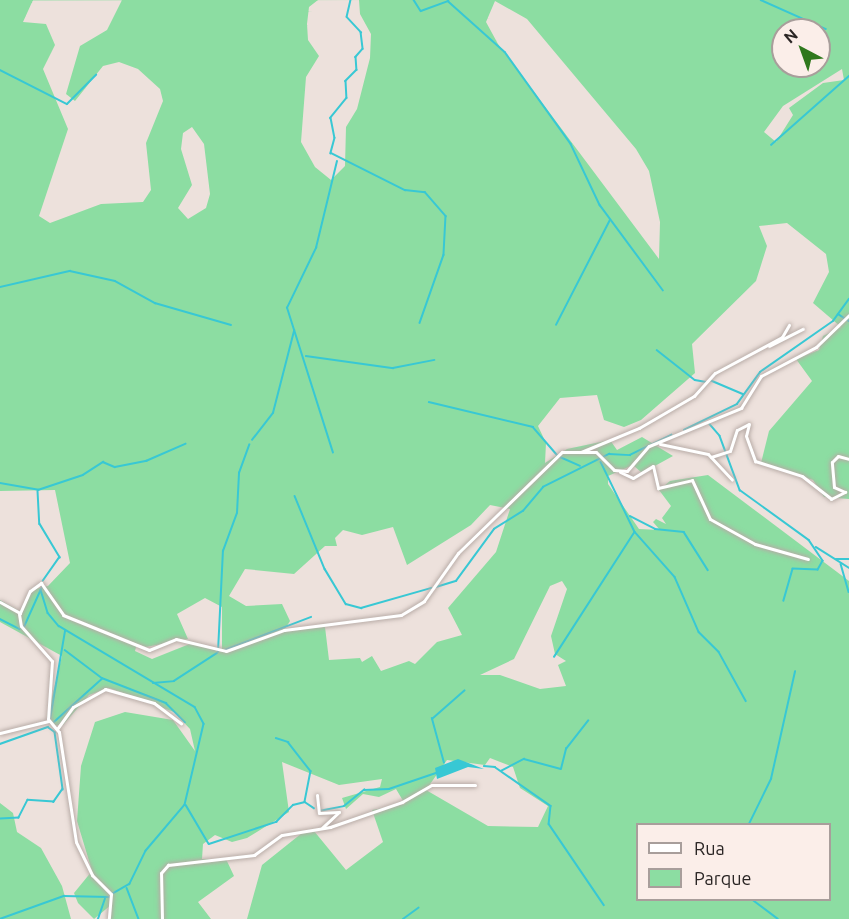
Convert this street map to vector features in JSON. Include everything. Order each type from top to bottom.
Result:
[{"type":"street","points":[[618,471],[628,470],[644,449],[741,408],[761,376],[816,347],[849,315]]},
{"type":"street","points":[[767,346],[789,326]]},
{"type":"street","points":[[579,453],[656,419],[694,396],[715,373],[803,328]]},
{"type":"street","points":[[658,444],[711,457],[730,451],[737,430],[749,424],[746,436],[755,461],[802,476],[831,499],[845,492],[834,487],[832,462],[838,456],[849,459]]},
{"type":"street","points":[[109,919],[111,894],[92,875],[73,831],[57,729],[49,721],[52,661],[21,626],[19,614],[33,587],[41,583],[63,615],[146,649],[176,639],[224,651],[284,630],[390,619],[424,601],[458,553],[507,511],[542,468],[565,450],[599,454],[618,471],[633,478],[652,466],[658,488],[692,480],[710,519],[755,544],[808,559]]},
{"type":"street","points":[[711,457],[732,480]]},
{"type":"street","points":[[0,602],[19,614]]},
{"type":"street","points":[[57,729],[74,707],[105,689],[163,707],[181,723]]},
{"type":"street","points":[[0,733],[49,721]]},
{"type":"street","points":[[162,919],[164,868],[254,855],[282,835],[321,829],[402,802],[432,785],[475,784]]},
{"type":"street","points":[[317,795],[318,812],[339,812],[321,829]]},
{"type":"green space","points":[[0,0],[33,0],[23,22],[46,24],[55,45],[43,69],[68,129],[39,216],[50,223],[101,204],[143,202],[151,190],[146,143],[163,101],[160,89],[138,69],[119,62],[103,66],[75,101],[66,94],[80,46],[107,30],[122,0],[318,0],[309,7],[308,40],[319,56],[306,77],[301,142],[315,167],[331,180],[345,166],[346,127],[357,109],[370,58],[371,34],[360,14],[359,0],[849,0],[849,499],[824,497],[813,480],[761,463],[769,431],[812,381],[796,359],[819,350],[823,336],[841,327],[813,303],[829,272],[826,254],[787,223],[759,226],[767,246],[756,281],[692,344],[695,373],[641,420],[624,427],[604,420],[597,395],[560,398],[538,426],[546,443],[545,463],[567,449],[610,440],[617,450],[642,437],[673,456],[642,473],[633,465],[608,476],[608,484],[639,529],[660,530],[653,522],[656,519],[666,524],[662,518],[671,506],[659,490],[670,481],[708,475],[849,581],[849,919],[247,919],[262,865],[302,833],[314,831],[346,870],[383,842],[372,810],[405,804],[396,789],[379,797],[363,794],[346,809],[342,798],[380,787],[382,779],[339,785],[282,762],[289,812],[247,838],[232,842],[215,835],[203,844],[202,859],[226,859],[234,876],[198,902],[211,919],[109,919],[111,905],[94,919],[78,903],[74,893],[92,871],[77,821],[81,766],[95,722],[125,712],[173,720],[195,751],[190,729],[174,712],[109,688],[89,695],[63,725],[54,725],[47,717],[62,656],[0,622],[0,600],[21,612],[30,590],[48,586],[70,563],[55,490],[0,491]],"holes":[[[495,1],[527,19],[636,149],[649,171],[660,222],[659,259],[498,44],[486,22]],[[771,18],[831,18],[831,76],[842,69],[844,80],[823,83],[789,108],[793,115],[776,142],[764,132],[783,106],[828,78],[771,78]],[[192,127],[204,144],[210,194],[206,208],[188,219],[178,208],[192,185],[181,149],[183,133]],[[490,505],[510,509],[496,552],[448,608],[462,635],[437,642],[415,664],[409,661],[381,671],[372,656],[362,662],[360,658],[329,660],[325,627],[285,629],[290,621],[282,604],[246,606],[229,596],[245,569],[294,574],[325,546],[337,546],[335,538],[343,530],[362,535],[393,527],[407,565],[471,525]],[[562,581],[567,589],[551,636],[555,654],[566,661],[558,665],[566,686],[540,689],[500,675],[480,675],[514,659],[550,586]],[[205,598],[222,607],[222,652],[192,643],[152,659],[135,651],[137,644],[146,647],[188,639],[177,614]],[[490,758],[513,767],[520,788],[548,806],[538,827],[488,826],[426,790],[447,760],[485,765]]]},
{"type":"green space","points":[[0,803],[13,813],[17,832],[41,848],[62,886],[71,919],[0,919]]},
{"type":"water","points":[[458,759],[484,769],[468,767],[437,779],[435,768]]},
{"type":"waterway","points":[[351,0],[347,17],[361,32],[363,49],[356,57],[357,70],[346,81],[347,98],[331,118],[335,138],[331,153],[405,190],[425,192],[446,216],[444,255],[420,323]]},
{"type":"waterway","points":[[414,0],[421,11],[448,1],[505,52],[571,144],[600,205],[663,290]]},
{"type":"waterway","points":[[761,0],[801,18]]},
{"type":"waterway","points":[[0,70],[67,104],[96,75]]},
{"type":"waterway","points":[[771,145],[849,76]]},
{"type":"waterway","points":[[333,453],[287,308],[316,248],[337,161]]},
{"type":"waterway","points":[[556,325],[610,220]]},
{"type":"waterway","points":[[0,287],[70,271],[115,281],[155,303],[231,325]]},
{"type":"waterway","points":[[684,430],[737,404],[760,372],[833,321],[849,299]]},
{"type":"waterway","points":[[838,314],[849,321]]},
{"type":"waterway","points":[[252,440],[273,413],[294,331]]},
{"type":"waterway","points":[[657,350],[695,380],[706,382]]},
{"type":"waterway","points":[[306,356],[393,368],[434,360]]},
{"type":"waterway","points":[[710,380],[743,394]]},
{"type":"waterway","points":[[429,402],[533,427],[558,456],[580,466]]},
{"type":"waterway","points":[[708,422],[720,436],[740,490],[809,540],[823,561],[818,570],[793,569],[784,601]]},
{"type":"waterway","points":[[436,587],[456,581],[494,529],[523,511],[543,487],[609,454],[630,455],[671,435]]},
{"type":"waterway","points":[[0,483],[38,490],[83,475],[103,462],[115,467],[146,461],[185,444]]},
{"type":"waterway","points":[[218,652],[223,551],[237,513],[239,473],[249,445]]},
{"type":"waterway","points":[[601,462],[635,532],[675,577],[699,632],[719,652],[746,701]]},
{"type":"waterway","points":[[38,491],[40,524],[60,557],[43,581]]},
{"type":"waterway","points":[[295,496],[325,569],[346,604],[361,608],[431,588]]},
{"type":"waterway","points":[[630,516],[655,529],[684,532],[708,570]]},
{"type":"waterway","points":[[554,657],[634,533]]},
{"type":"waterway","points":[[816,547],[849,568]]},
{"type":"waterway","points":[[836,559],[849,559]]},
{"type":"waterway","points":[[841,564],[849,592]]},
{"type":"waterway","points":[[24,627],[42,587]]},
{"type":"waterway","points":[[41,590],[48,613],[59,626],[195,707],[204,724],[185,805],[146,851],[130,884],[113,894]]},
{"type":"waterway","points":[[225,650],[311,617]]},
{"type":"waterway","points":[[0,619],[20,629]]},
{"type":"waterway","points":[[50,719],[65,631]]},
{"type":"waterway","points":[[65,650],[102,678],[166,703],[185,722]]},
{"type":"waterway","points":[[153,683],[174,681],[217,653]]},
{"type":"waterway","points":[[749,823],[771,779],[795,672]]},
{"type":"waterway","points":[[54,722],[102,679]]},
{"type":"waterway","points":[[444,763],[432,719],[464,691]]},
{"type":"waterway","points":[[501,771],[524,759],[561,769],[566,749],[588,721]]},
{"type":"waterway","points":[[0,744],[48,727],[55,732],[63,789],[54,802],[28,800],[19,818],[0,819]]},
{"type":"waterway","points":[[276,738],[288,742],[311,771],[305,801]]},
{"type":"waterway","points":[[484,766],[495,767],[551,806],[549,824],[604,905]]},
{"type":"waterway","points":[[319,811],[344,806],[364,790],[389,789],[436,773]]},
{"type":"waterway","points":[[186,805],[209,844],[276,822],[293,805],[305,802],[314,808]]},
{"type":"waterway","points":[[127,888],[139,919]]},
{"type":"waterway","points":[[0,919],[64,896],[109,897]]},
{"type":"waterway","points":[[98,919],[105,899]]},
{"type":"waterway","points":[[754,901],[778,919]]},
{"type":"waterway","points":[[403,919],[418,908]]}]
